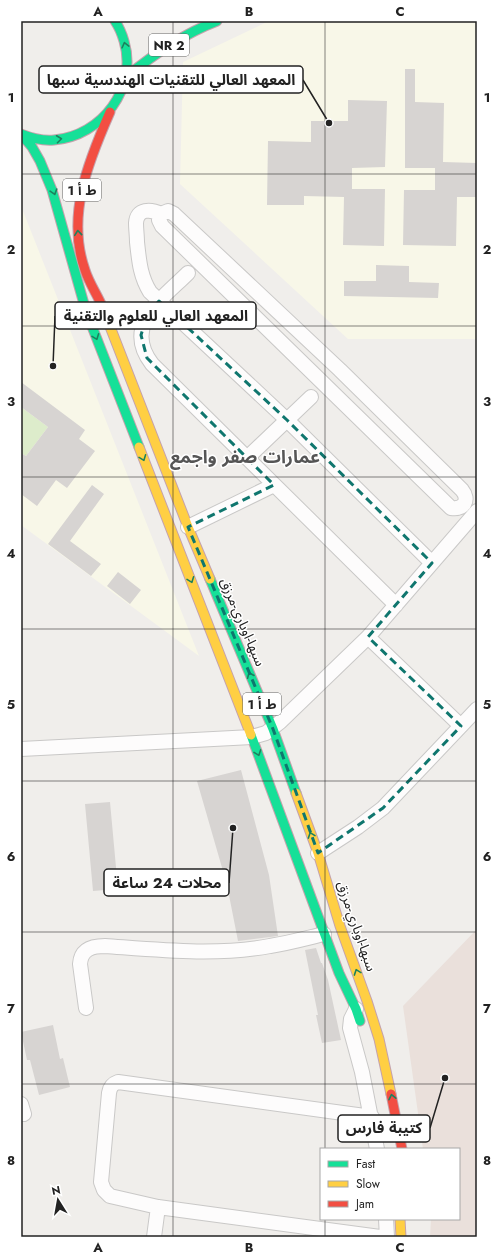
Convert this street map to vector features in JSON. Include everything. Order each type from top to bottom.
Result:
[{"type":"highway","points":[[21,134],[42,139],[64,139],[84,132],[98,123],[110,112],[120,96],[128,66],[126,48],[115,21]]},
{"type":"highway","name":"NR 2","points":[[126,78],[164,48],[212,21]]},
{"type":"highway","name":"سبها-اوباري-مرزق","points":[[110,112],[88,168],[79,204],[77,227],[80,251],[85,271],[106,313],[188,527],[272,729],[318,853],[340,926],[379,1039],[386,1066],[402,1148]]},
{"type":"highway","name":"ط أ 1","points":[[21,134],[39,157],[52,186],[74,274],[89,320],[252,737],[339,973],[356,1009],[362,1027]]},
{"type":"highway","points":[[74,274],[85,271]]},
{"type":"highway","points":[[400,1220],[401,1237]]},
{"type":"street","points":[[161,214],[155,211],[147,210],[139,215],[136,223],[141,272],[144,282],[150,292],[287,420],[432,563]]},
{"type":"street","points":[[168,211],[174,214],[340,370],[464,493],[466,499],[463,505],[458,508],[452,508],[324,385],[162,226],[159,220],[161,214],[168,211]]},
{"type":"street","points":[[188,273],[148,313],[142,328],[142,343],[147,358],[396,605]]},
{"type":"street","points":[[324,385],[340,370]]},
{"type":"street","points":[[247,458],[310,397]]},
{"type":"street","points":[[188,527],[274,485]]},
{"type":"street","points":[[21,749],[252,737],[272,729],[368,637],[432,563],[475,519]]},
{"type":"street","points":[[368,637],[461,726]]},
{"type":"street","points":[[318,853],[358,827],[382,808],[477,709]]},
{"type":"street","points":[[86,1008],[80,959],[85,951],[94,946],[176,951],[209,951],[270,946],[324,934]]},
{"type":"street","points":[[356,1009],[351,1019],[350,1028],[362,1072],[377,1148]]},
{"type":"street","points":[[372,1117],[118,1082],[113,1084],[108,1093],[101,1177],[102,1186],[107,1193],[114,1198],[158,1207],[380,1237]]},
{"type":"street","points":[[154,1237],[158,1207]]},
{"type":"street","points":[[386,1220],[387,1237]]},
{"type":"highlighted area","points":[[159,301],[287,420],[432,563],[368,637],[461,726],[383,808],[318,853],[273,729],[188,527],[274,485],[147,358],[141,335],[148,313]]},
{"type":"shaded area","points":[[269,21],[477,21],[477,339],[348,339],[180,184],[183,62]]},
{"type":"shaded area","points":[[21,206],[199,656],[21,525]]},
{"type":"shaded area","points":[[477,929],[477,1237],[430,1237],[431,1220],[460,1220],[460,1148],[423,1148],[403,1006]]},
{"type":"green space","points":[[21,407],[48,427],[26,456],[21,453]]},
{"type":"building","points":[[405,69],[415,69],[415,102],[444,103],[443,162],[477,163],[477,197],[457,197],[456,246],[403,245],[404,190],[435,190],[435,168],[405,168]]},
{"type":"building","points":[[348,100],[387,101],[385,167],[352,168],[352,189],[385,189],[384,246],[343,245],[344,197],[304,196],[304,205],[267,205],[268,141],[311,142],[311,121],[348,121]]},
{"type":"building","points":[[376,265],[409,266],[409,282],[439,283],[438,298],[344,296],[344,281],[376,281]]},
{"type":"building","points":[[21,382],[85,430],[79,439],[95,451],[67,488],[56,480],[37,506],[21,494],[21,453],[26,456],[48,427],[21,407]]},
{"type":"building","points":[[92,485],[104,494],[70,541],[101,564],[91,576],[48,544]]},
{"type":"building","points":[[118,572],[141,590],[130,604],[107,586]]},
{"type":"building","points":[[241,770],[269,875],[278,936],[238,941],[227,885],[197,781]]},
{"type":"building","points":[[110,802],[118,889],[93,891],[85,804]]},
{"type":"building","points":[[316,948],[328,980],[341,1040],[322,1043],[305,950]]},
{"type":"building","points":[[53,1025],[60,1059],[63,1058],[70,1087],[39,1095],[30,1060],[27,1060],[21,1032]]},
{"type":"traffic: fast","points":[[21,134],[46,140],[71,137],[87,129],[101,119],[112,107],[121,92],[126,76],[127,59],[124,41],[115,21]]},
{"type":"traffic: fast","points":[[126,77],[169,45],[192,32],[217,21]]},
{"type":"traffic: fast","points":[[21,134],[32,147],[40,161],[52,190],[86,311],[139,447]]},
{"type":"traffic: fast","points":[[210,579],[273,729],[296,793]]},
{"type":"traffic: fast","points":[[251,735],[339,973],[360,1021]]},
{"type":"traffic: slow","points":[[102,306],[188,527],[210,579]]},
{"type":"traffic: slow","points":[[139,447],[251,735]]},
{"type":"traffic: slow","points":[[296,793],[318,853],[340,926],[379,1039],[391,1094]]},
{"type":"traffic: slow","points":[[400,1220],[401,1237]]},
{"type":"traffic: jam","points":[[102,306],[85,270],[80,250],[78,230],[79,209],[87,170],[110,112]]},
{"type":"traffic: jam","points":[[391,1094],[402,1148]]},
{"type":"place","name":"المعهد العالي للتقنيات الهندسية سبها","points":[[329,123]]},
{"type":"place","name":"المعهد العالي للعلوم والتقنية","points":[[53,366]]},
{"type":"place","name":"محلات 24 ساعة","points":[[233,828]]},
{"type":"place","name":"كتيبة فارس","points":[[445,1078]]},
{"type":"district","name":"عمارات صفر واجمع","points":[[245,457]]}]
